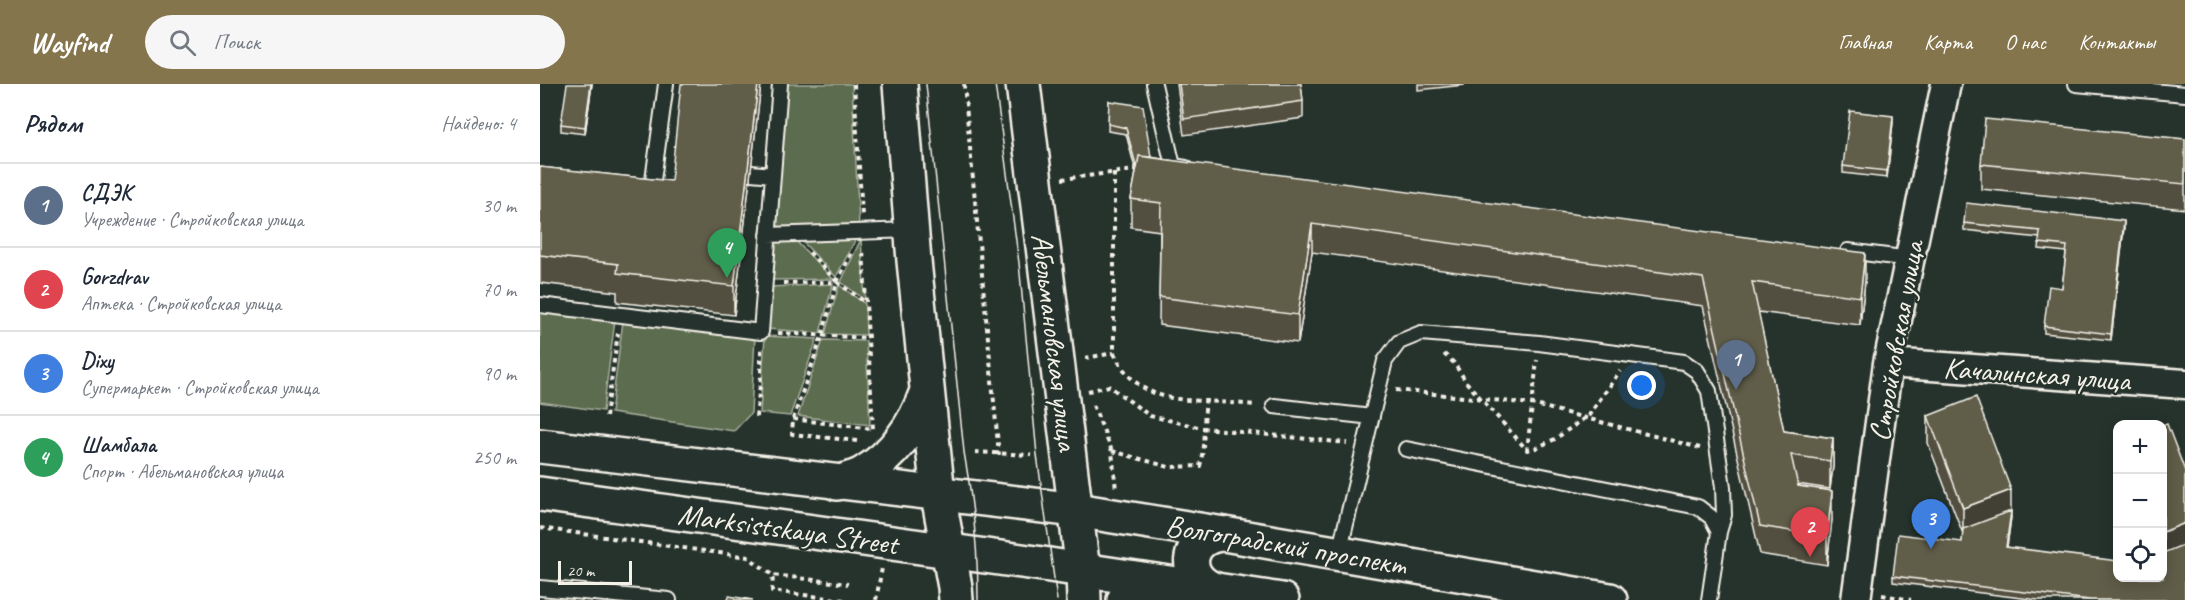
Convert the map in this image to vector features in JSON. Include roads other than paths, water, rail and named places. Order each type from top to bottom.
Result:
[{"type":"main road","points":[[900,84],[938,495],[956,600]]},
{"type":"main road","name":"Абельмановская улица","points":[[1023,84],[1084,586]]},
{"type":"main road","points":[[837,483],[862,474],[896,447],[920,411],[927,389]]},
{"type":"main road","name":"Marksistskaya Street","points":[[540,446],[1034,505]]},
{"type":"main road","name":"Marksistskaya Street","points":[[540,494],[1036,563]]},
{"type":"main road","name":"Волгоградский проспект","points":[[1034,505],[1224,534],[1610,600]]},
{"type":"main road","points":[[1216,590],[1198,581],[1191,562],[1198,544],[1205,538],[1214,534],[1224,534]]},
{"type":"main road","name":"Волгоградский проспект","points":[[1036,563],[1084,586],[1174,584],[1282,600]]},
{"type":"main road","points":[[1124,600],[1146,590],[1174,584]]},
{"type":"street","name":"Стройковская улица","points":[[1867,597],[1888,363],[1946,84]]},
{"type":"street","name":"Качалинская улица","points":[[1888,363],[2185,384]]},
{"type":"lane","points":[[640,193],[651,195],[661,158],[666,84]]},
{"type":"lane","points":[[540,305],[760,332],[780,84]]},
{"type":"lane","points":[[1154,84],[1173,166],[1197,169]]},
{"type":"lane","points":[[2076,84],[2185,94]]},
{"type":"lane","points":[[751,173],[773,175]]},
{"type":"lane","points":[[768,235],[912,230]]},
{"type":"lane","points":[[1836,250],[1910,259]]},
{"type":"lane","points":[[1339,553],[1385,361],[1399,342],[1421,333],[1646,357],[1684,362],[1697,371],[1709,391],[1723,487],[1724,515],[1719,532],[1709,600]]},
{"type":"lane","points":[[1274,406],[1372,417]]},
{"type":"lane","points":[[1406,449],[1698,507],[1712,517],[1719,532]]},
{"type":"lane","points":[[540,588],[669,600]]},
{"type":"tram line","points":[[926,84],[964,452],[974,526],[978,600]]},
{"type":"tram line","points":[[995,84],[1019,263],[1037,455],[1057,600]]},
{"type":"place","name":"Шамбала","points":[[727,278]]},
{"type":"place","name":"СДЭК","points":[[1736,390]]},
{"type":"place","name":"Dixy","points":[[1931,549]]},
{"type":"place","name":"Gorzdrav","points":[[1810,557]]}]
